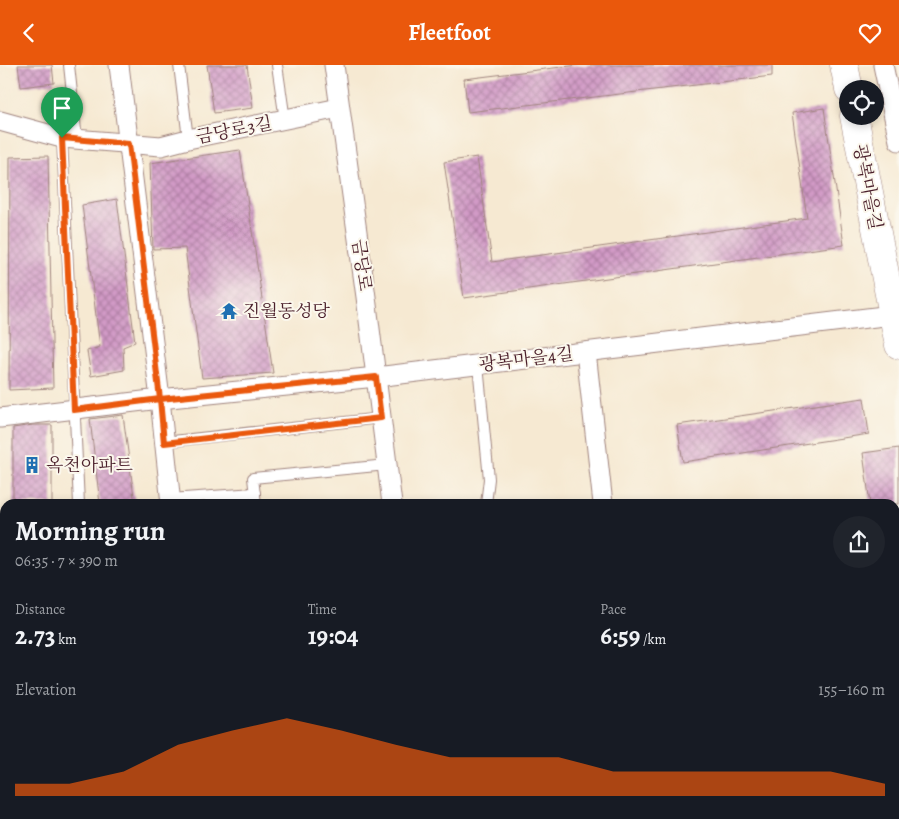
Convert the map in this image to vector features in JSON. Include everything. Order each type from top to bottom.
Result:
[{"type":"street","points":[[119,65],[171,499]]},
{"type":"street","name":"금당로","points":[[334,65],[391,499]]},
{"type":"street","points":[[844,65],[847,80]]},
{"type":"street","points":[[883,65],[899,141]]},
{"type":"street","name":"금당로3길","points":[[0,121],[70,139],[160,146],[339,108]]},
{"type":"street","name":"광복마을길","points":[[856,125],[899,345]]},
{"type":"street","name":"광복마을4길","points":[[0,418],[160,399],[376,377],[892,315]]},
{"type":"street","points":[[586,352],[602,499]]},
{"type":"lane","points":[[69,65],[74,410],[78,499]]},
{"type":"lane","points":[[179,65],[188,139]]},
{"type":"lane","points":[[277,65],[285,120]]},
{"type":"lane","points":[[478,365],[489,479],[487,499]]},
{"type":"lane","points":[[164,443],[381,418]]},
{"type":"lane","points":[[256,499],[253,477],[387,465]]},
{"type":"lane","points":[[192,499],[255,493]]},
{"type":"building","points":[[18,65],[52,65],[54,83],[21,87]]},
{"type":"building","points":[[207,65],[247,65],[253,108],[214,113]]},
{"type":"building","points":[[578,65],[772,65],[772,76],[468,112],[464,79]]},
{"type":"building","points":[[824,108],[844,245],[464,298],[444,162],[477,157],[492,262],[807,218],[792,113]]},
{"type":"building","name":"진월동성당","points":[[240,150],[273,373],[202,378],[185,248],[153,249],[150,163]]},
{"type":"building","points":[[48,156],[53,388],[9,390],[10,157]]},
{"type":"building","points":[[117,199],[135,342],[123,347],[124,370],[91,376],[87,351],[100,347],[82,205]]},
{"type":"building","points":[[864,398],[869,434],[683,462],[677,425]]},
{"type":"building","name":"옥천아파트","points":[[123,415],[134,499],[99,499],[90,419]]},
{"type":"building","name":"옥천아파트","points":[[52,425],[52,499],[13,499],[13,428]]},
{"type":"building","points":[[899,448],[899,499],[869,499],[863,453]]},
{"type":"place","name":"진월동성당","points":[[229,311]]},
{"type":"place","name":"옥천아파트","points":[[32,465]]},
{"type":"route","points":[[62,138],[74,410],[160,399],[164,443],[381,418],[376,377],[160,399],[129,144],[62,138]]}]
